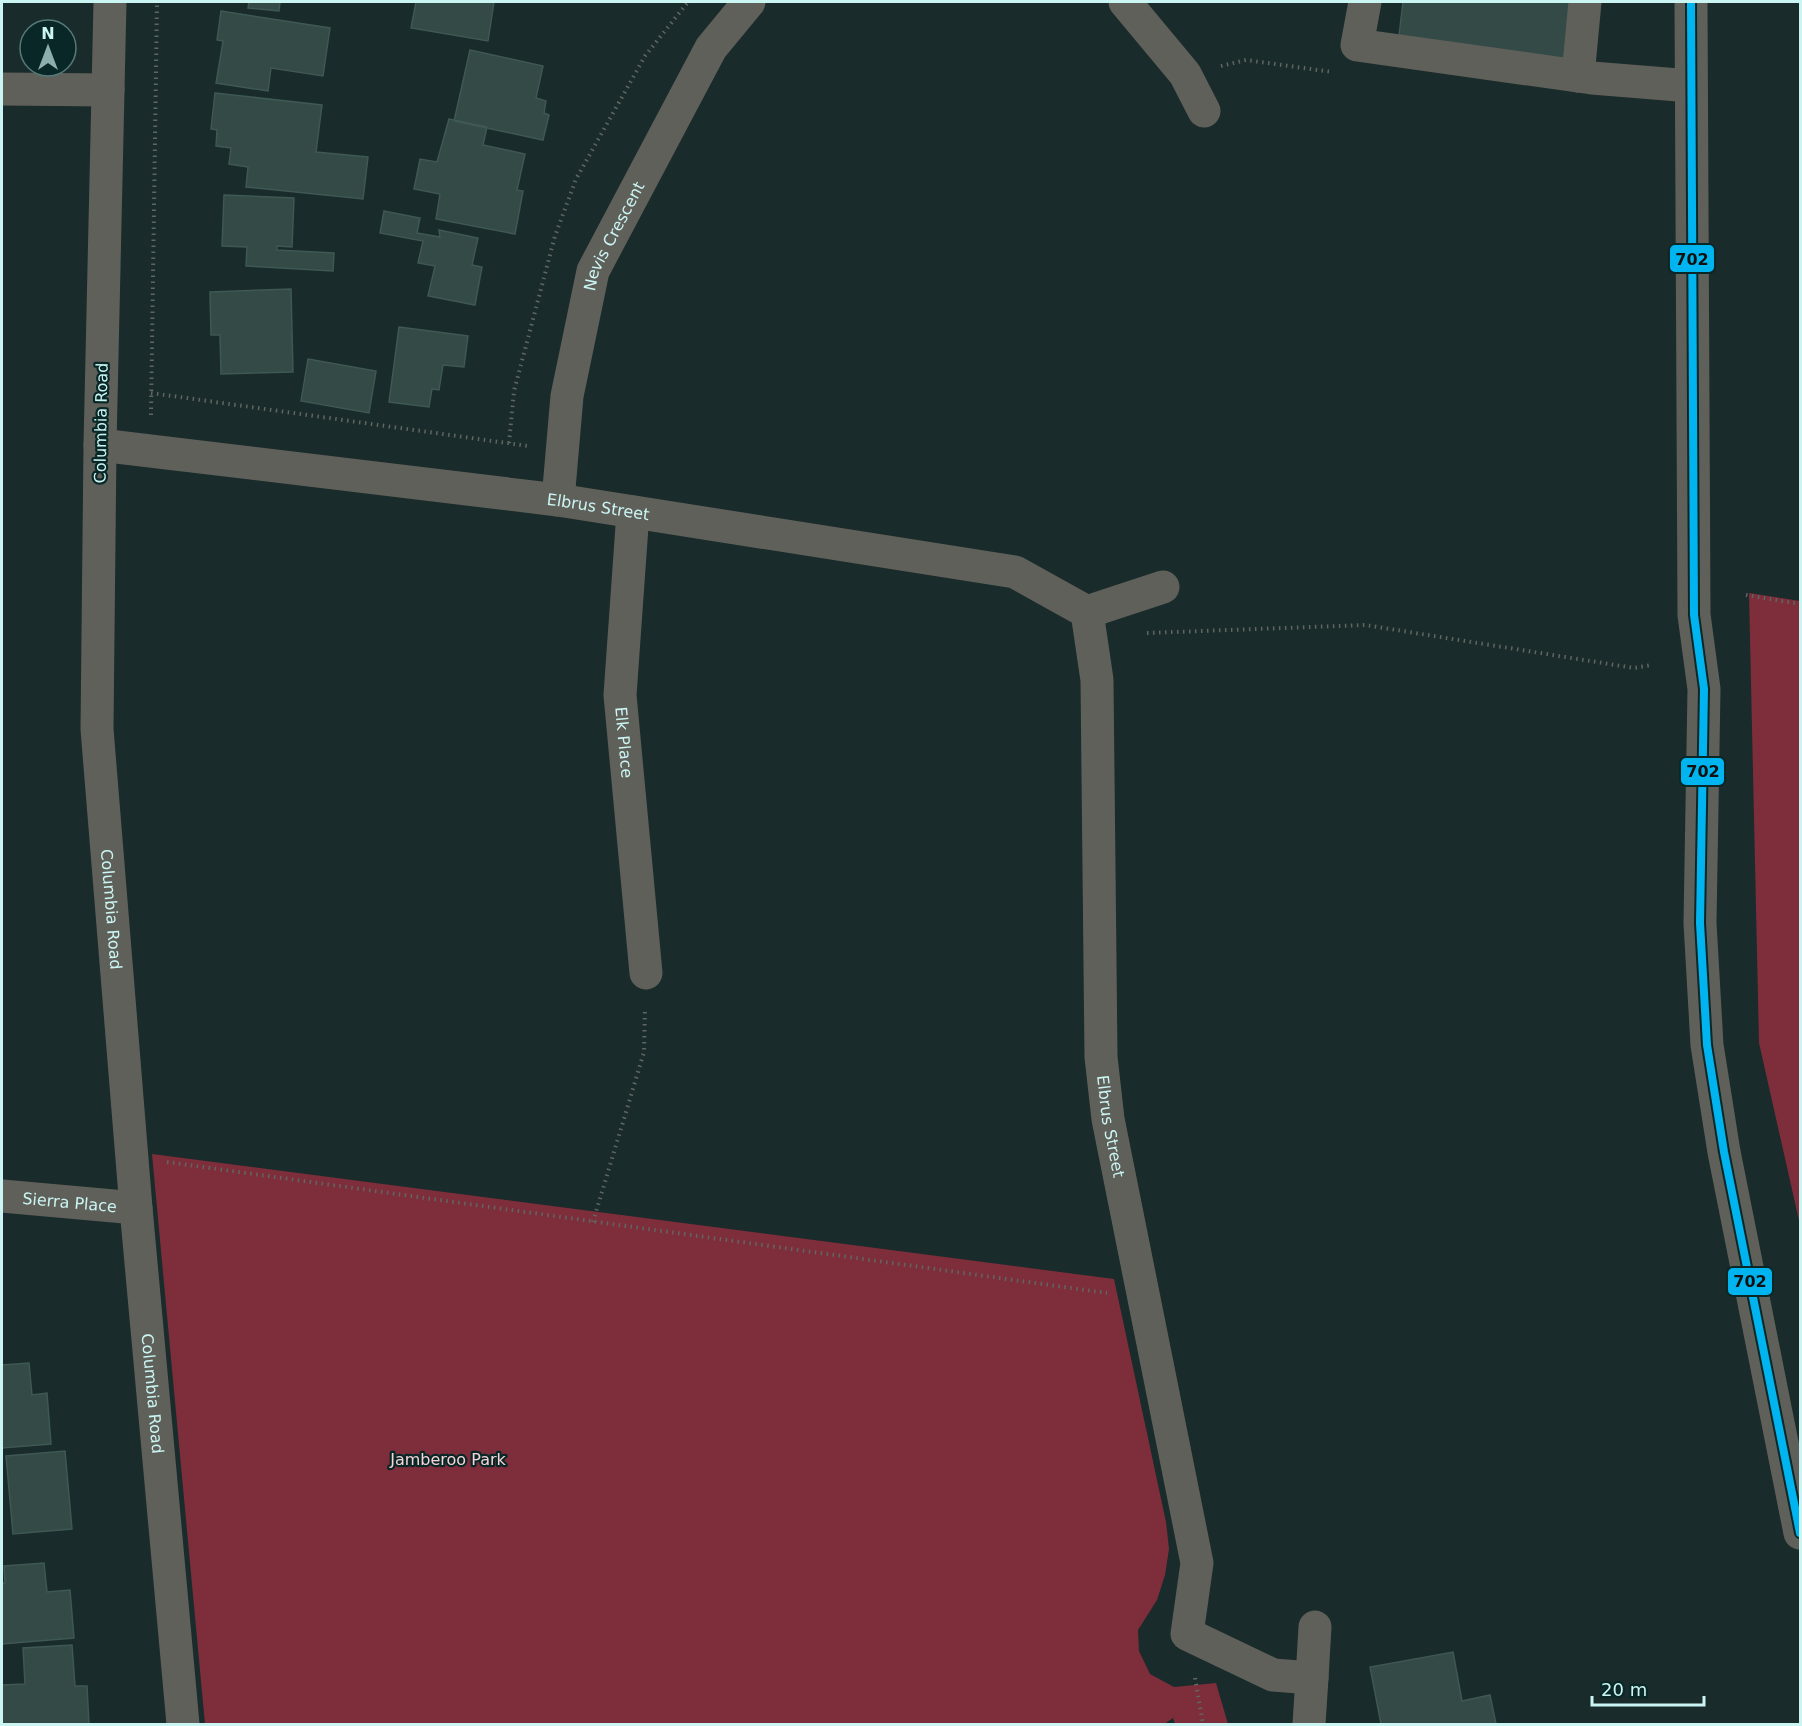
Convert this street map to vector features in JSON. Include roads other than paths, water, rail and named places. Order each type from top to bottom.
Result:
[{"type":"street","name":"Columbia Road","points":[[110,2],[100,445],[98,729],[136,1208],[183,1725]]},
{"type":"street","name":"Nevis Crescent","points":[[558,500],[567,396],[593,272],[711,48],[748,2]]},
{"type":"street","points":[[1125,2],[1185,74],[1204,111]]},
{"type":"street","points":[[1365,2],[1357,45],[1578,76],[1691,86]]},
{"type":"street","points":[[1578,76],[1585,2]]},
{"type":"street","points":[[1690,2],[1694,615],[1704,689],[1700,923],[1702,988],[1707,1045],[1724,1152],[1800,1533]]},
{"type":"street","points":[[2,89],[108,90]]},
{"type":"street","name":"Elbrus Street","points":[[100,445],[558,500],[1015,572],[1088,625],[1097,680],[1101,1057],[1108,1119],[1197,1563],[1186,1634],[1273,1675],[1312,1678]]},
{"type":"street","name":"Elk Place","points":[[633,512],[620,695],[646,973]]},
{"type":"street","points":[[1088,625],[1163,587]]},
{"type":"street","name":"Sierra Place","points":[[2,1196],[136,1208]]},
{"type":"street","points":[[1309,1725],[1315,1627]]},
{"type":"park label","name":"Jamberoo Park","points":[[448,1459]]}]
